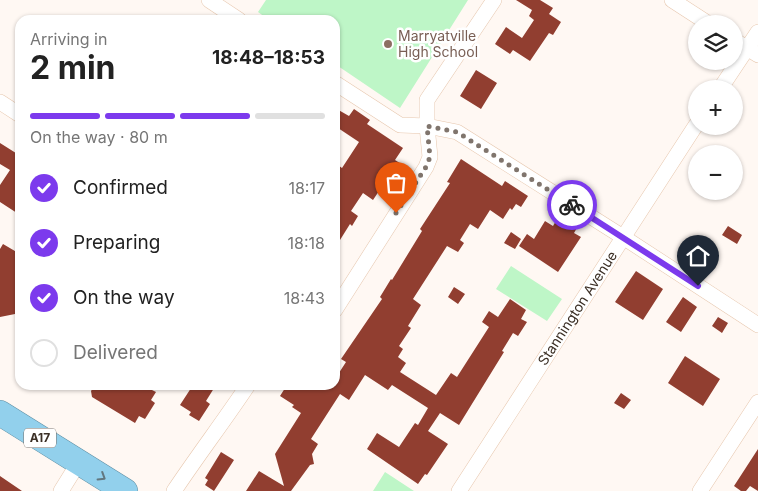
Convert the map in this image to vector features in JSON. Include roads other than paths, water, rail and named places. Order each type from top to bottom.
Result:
[{"type":"highway","name":"A17","points":[[0,413],[70,477],[125,491]]},
{"type":"highway","name":"A17","points":[[0,431],[94,491]]},
{"type":"street","points":[[209,0],[232,15]]},
{"type":"street","points":[[340,302],[426,167],[430,157],[427,100],[494,0]]},
{"type":"street","points":[[672,0],[694,15]]},
{"type":"street","points":[[728,80],[752,52],[758,32]]},
{"type":"street","points":[[340,86],[400,125],[427,126],[457,132],[623,237],[758,326]]},
{"type":"street","points":[[0,102],[15,112]]},
{"type":"street","name":"Stannington Avenue","points":[[459,491],[689,135]]},
{"type":"street","points":[[174,491],[245,390]]},
{"type":"street","points":[[700,491],[758,402]]},
{"type":"place","name":"Marryatville High School","points":[[388,44]]}]
